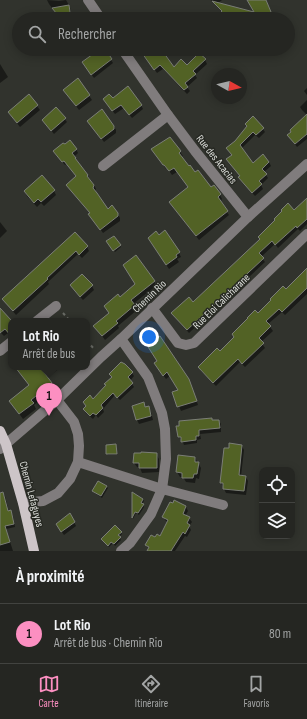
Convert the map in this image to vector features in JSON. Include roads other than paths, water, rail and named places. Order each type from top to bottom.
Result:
[{"type":"main road","name":"Chemin Lefaguyes","points":[[0,431],[3,447],[22,503],[34,551]]},
{"type":"street","points":[[88,0],[96,12]]},
{"type":"street","name":"Rue des Acacias","points":[[127,56],[195,151],[248,217]]},
{"type":"street","points":[[103,166],[168,115]]},
{"type":"street","name":"Chemin Rio","points":[[90,368],[248,217],[307,164]]},
{"type":"street","name":"Rue Eloi Calicharane","points":[[152,308],[178,343],[186,345],[194,343],[307,234]]},
{"type":"street","points":[[41,318],[56,306]]},
{"type":"street","points":[[121,339],[148,377],[162,413],[165,429],[166,459],[162,489],[151,514],[130,543],[121,551]]},
{"type":"street","points":[[0,351],[8,344]]},
{"type":"street","name":"Chemin Rio","points":[[3,447],[57,400],[88,370]]},
{"type":"street","points":[[22,503],[43,501],[58,493],[70,479],[78,462],[78,434],[74,422],[57,400]]},
{"type":"street","points":[[78,462],[162,489],[224,504]]},
{"type":"place","name":"Lot Rio","points":[[49,416]]}]
